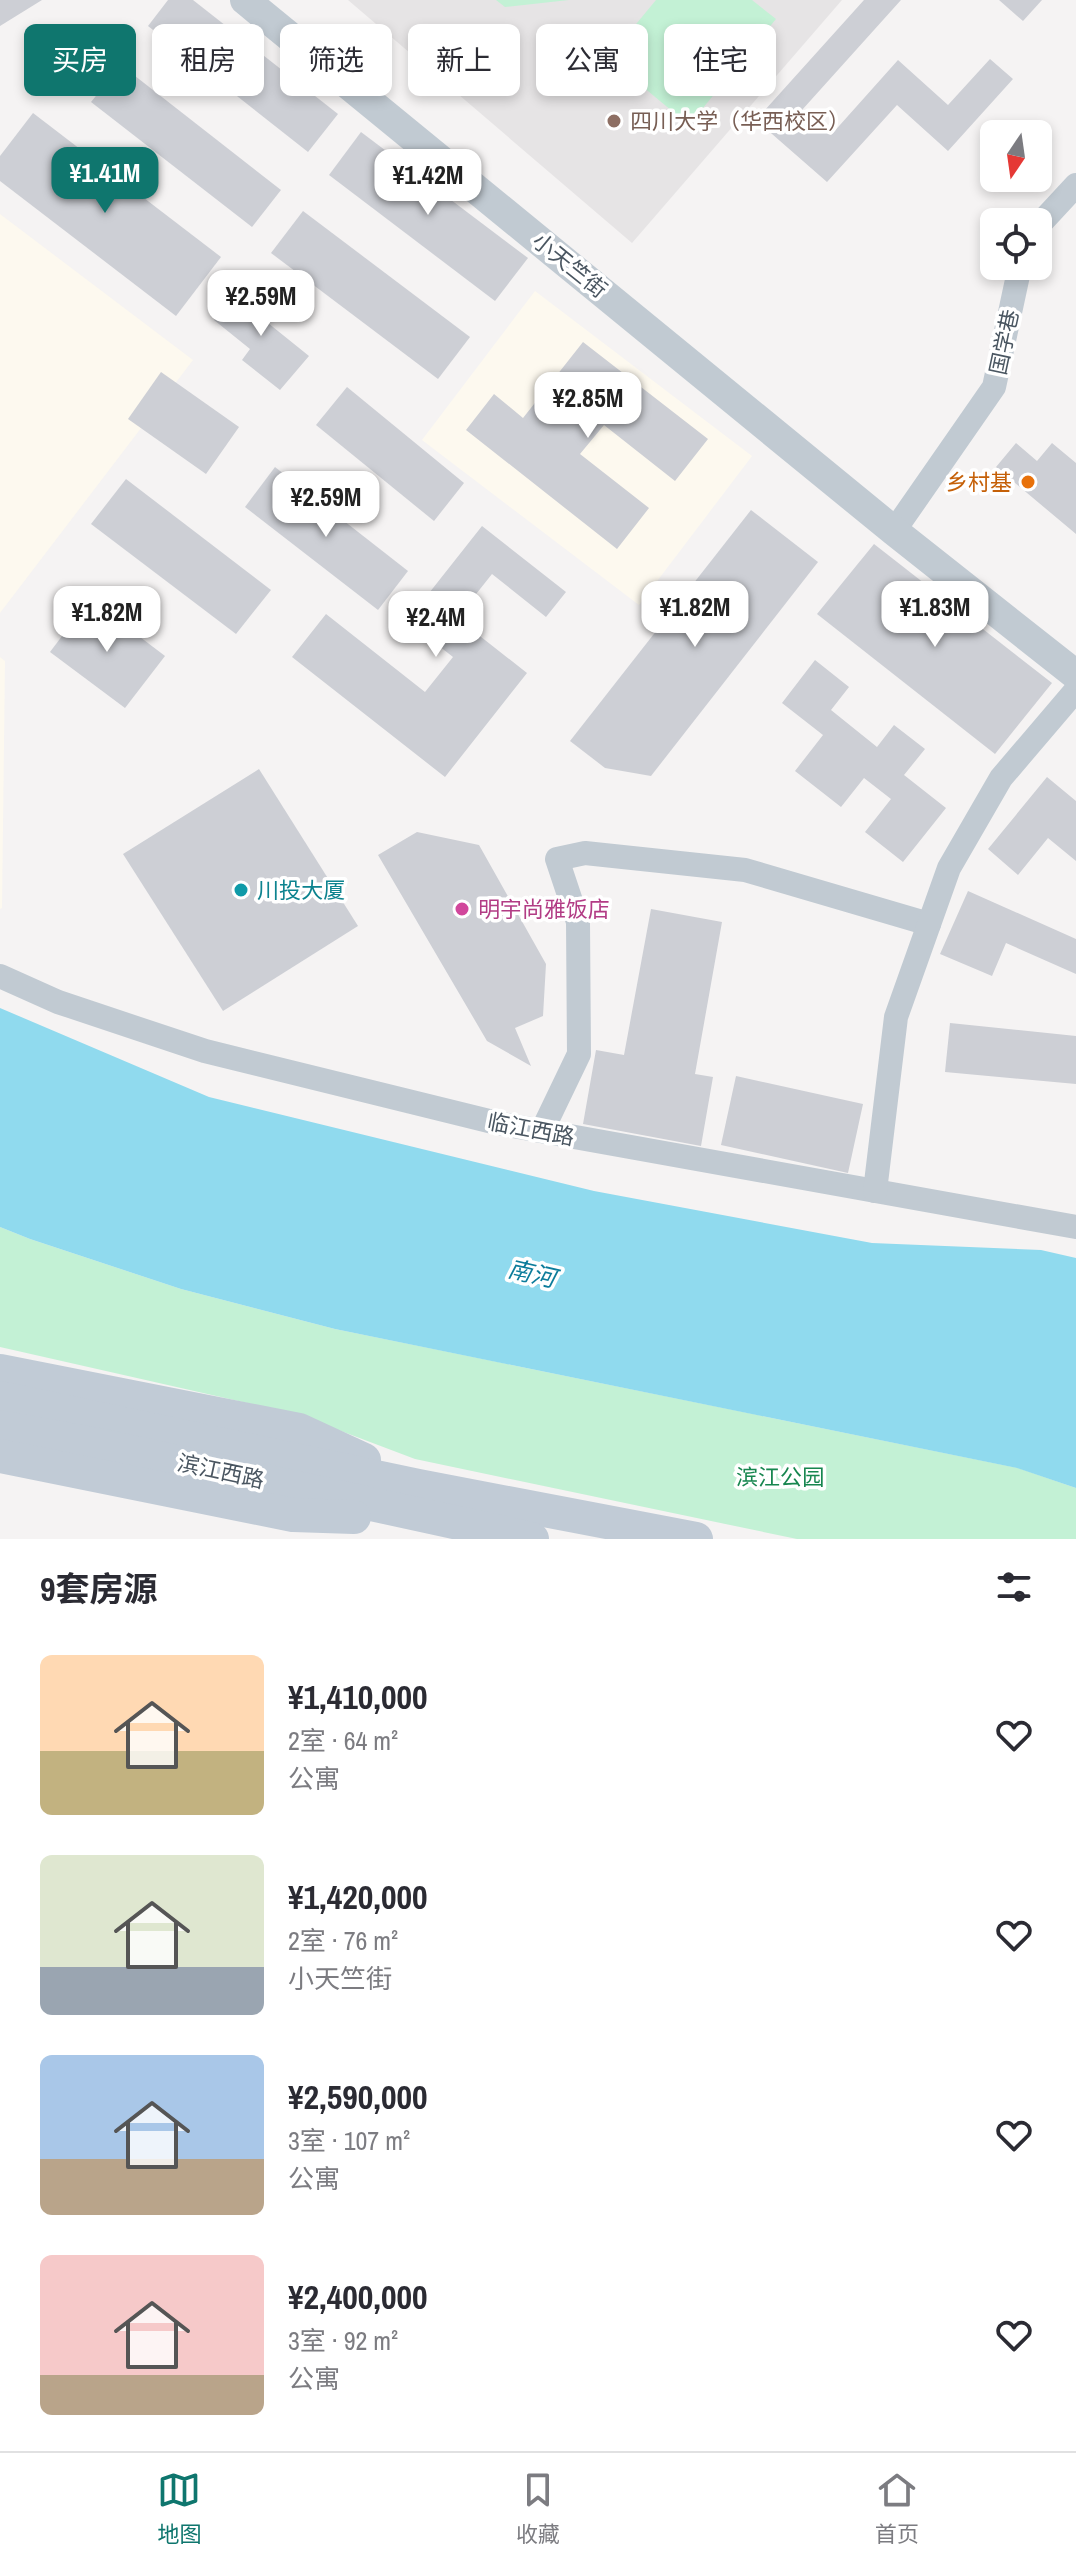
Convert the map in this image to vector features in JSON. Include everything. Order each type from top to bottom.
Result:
[{"type":"main road","name":"滨江西路","points":[[0,1371],[299,1430],[418,1486]]},
{"type":"main road","name":"滨江西路","points":[[0,1398],[418,1486],[696,1539]]},
{"type":"main road","name":"滨江西路","points":[[0,1427],[109,1447],[532,1539]]},
{"type":"main road","name":"滨江西路","points":[[0,1456],[293,1515],[442,1520]]},
{"type":"street","name":"小天竺街","points":[[245,0],[894,531],[1076,675]]},
{"type":"street","points":[[1052,211],[1076,185]]},
{"type":"street","name":"国学巷","points":[[894,531],[994,387],[1017,280]]},
{"type":"street","points":[[875,1191],[896,1017],[949,868],[1001,778],[1076,690]]},
{"type":"street","points":[[542,1131],[579,1054],[578,922],[557,859],[585,853],[745,870],[929,924]]},
{"type":"street","name":"临江西路","points":[[0,976],[58,1002],[205,1051],[497,1123],[1076,1227]]},
{"type":"shaded area","name":"四川大学（华西校区）","points":[[348,0],[842,0],[776,76],[776,24],[664,24],[664,96],[759,96],[632,243],[460,96],[520,96],[520,24],[408,24],[408,51],[392,38],[392,24],[376,24]]},
{"type":"shaded area","points":[[0,214],[193,360],[0,613]]},
{"type":"shaded area","points":[[535,291],[752,456],[639,605],[422,440]]},
{"type":"shaded area","points":[[0,657],[5,661],[0,909]]},
{"type":"green space","points":[[496,0],[569,0],[505,7]]},
{"type":"green space","points":[[656,0],[752,0],[776,19],[772,24],[664,24],[664,96],[713,96],[689,125],[648,91],[648,24],[636,24]]},
{"type":"green space","name":"滨江公园","points":[[0,1227],[181,1289],[335,1329],[1018,1468],[1076,1488],[1076,1539],[797,1539],[415,1459],[296,1414],[0,1347]]},
{"type":"water","name":"南河","points":[[0,1008],[209,1097],[594,1191],[872,1243],[1041,1250],[1076,1258],[1076,1488],[1017,1468],[335,1329],[181,1289],[0,1227]]},
{"type":"building","points":[[0,0],[42,0],[0,26]]},
{"type":"building","points":[[168,0],[193,0],[224,24],[152,24],[152,29],[148,26]]},
{"type":"building","points":[[864,0],[901,0],[802,110],[831,135],[898,60],[948,105],[990,59],[1013,79],[948,151],[897,105],[827,182],[756,120]]},
{"type":"building","points":[[999,0],[1042,0],[1023,21]]},
{"type":"building","points":[[264,56],[280,68],[280,96],[315,96],[338,114],[308,152],[237,96],[264,96]]},
{"type":"building","points":[[136,77],[152,89],[152,96],[161,96],[281,190],[252,227],[91,102],[96,96],[136,96]]},
{"type":"building","points":[[33,113],[221,257],[176,316],[0,181],[0,156]]},
{"type":"building","points":[[361,132],[528,258],[495,301],[329,175]]},
{"type":"building","points":[[303,211],[470,337],[438,379],[271,253]]},
{"type":"building","points":[[242,285],[276,312],[268,323],[309,356],[280,390],[242,360],[250,349],[214,320]]},
{"type":"building","points":[[583,342],[708,439],[675,481],[604,425],[580,454],[649,508],[617,549],[466,430],[494,394],[523,418]]},
{"type":"building","points":[[161,372],[239,427],[206,474],[128,419]]},
{"type":"building","points":[[347,387],[464,483],[434,521],[316,425]]},
{"type":"building","points":[[1016,443],[1037,461],[1052,443],[1076,463],[1076,534],[996,467]]},
{"type":"building","points":[[275,467],[408,571],[378,610],[245,507]]},
{"type":"building","points":[[126,479],[271,590],[236,634],[91,524]]},
{"type":"building","points":[[751,510],[818,562],[651,776],[605,768],[570,741]]},
{"type":"building","points":[[482,526],[566,592],[546,617],[492,574],[457,618],[527,673],[445,777],[292,657],[326,614],[425,692],[453,657],[407,621]]},
{"type":"building","points":[[874,544],[1052,683],[995,754],[817,614]]},
{"type":"building","points":[[90,599],[165,656],[125,708],[50,652]]},
{"type":"building","points":[[815,660],[849,687],[831,710],[877,747],[894,725],[925,749],[904,775],[946,808],[903,862],[865,832],[891,799],[864,778],[841,807],[795,771],[823,735],[782,703]]},
{"type":"building","name":"川投大厦","points":[[259,769],[358,926],[223,1011],[123,854]]},
{"type":"building","points":[[1047,777],[1076,801],[1076,861],[1048,838],[1018,875],[988,849]]},
{"type":"building","name":"明宇尚雅饭店","points":[[417,832],[479,845],[546,964],[543,1016],[515,1028],[531,1066],[487,1041],[378,855]]},
{"type":"building","points":[[968,891],[1076,939],[1076,974],[1006,943],[992,976],[940,954]]},
{"type":"building","points":[[651,909],[722,922],[695,1074],[713,1077],[701,1146],[583,1124],[596,1050],[624,1055]]},
{"type":"building","points":[[950,1023],[1076,1036],[1076,1084],[945,1072]]},
{"type":"building","points":[[736,1076],[863,1104],[848,1173],[721,1145]]},
{"type":"place","name":"四川大学（华西校区）","points":[[614,121]]},
{"type":"place","name":"乡村基","points":[[1028,482]]},
{"type":"place","name":"川投大厦","points":[[241,890]]},
{"type":"place","name":"明宇尚雅饭店","points":[[462,909]]}]
